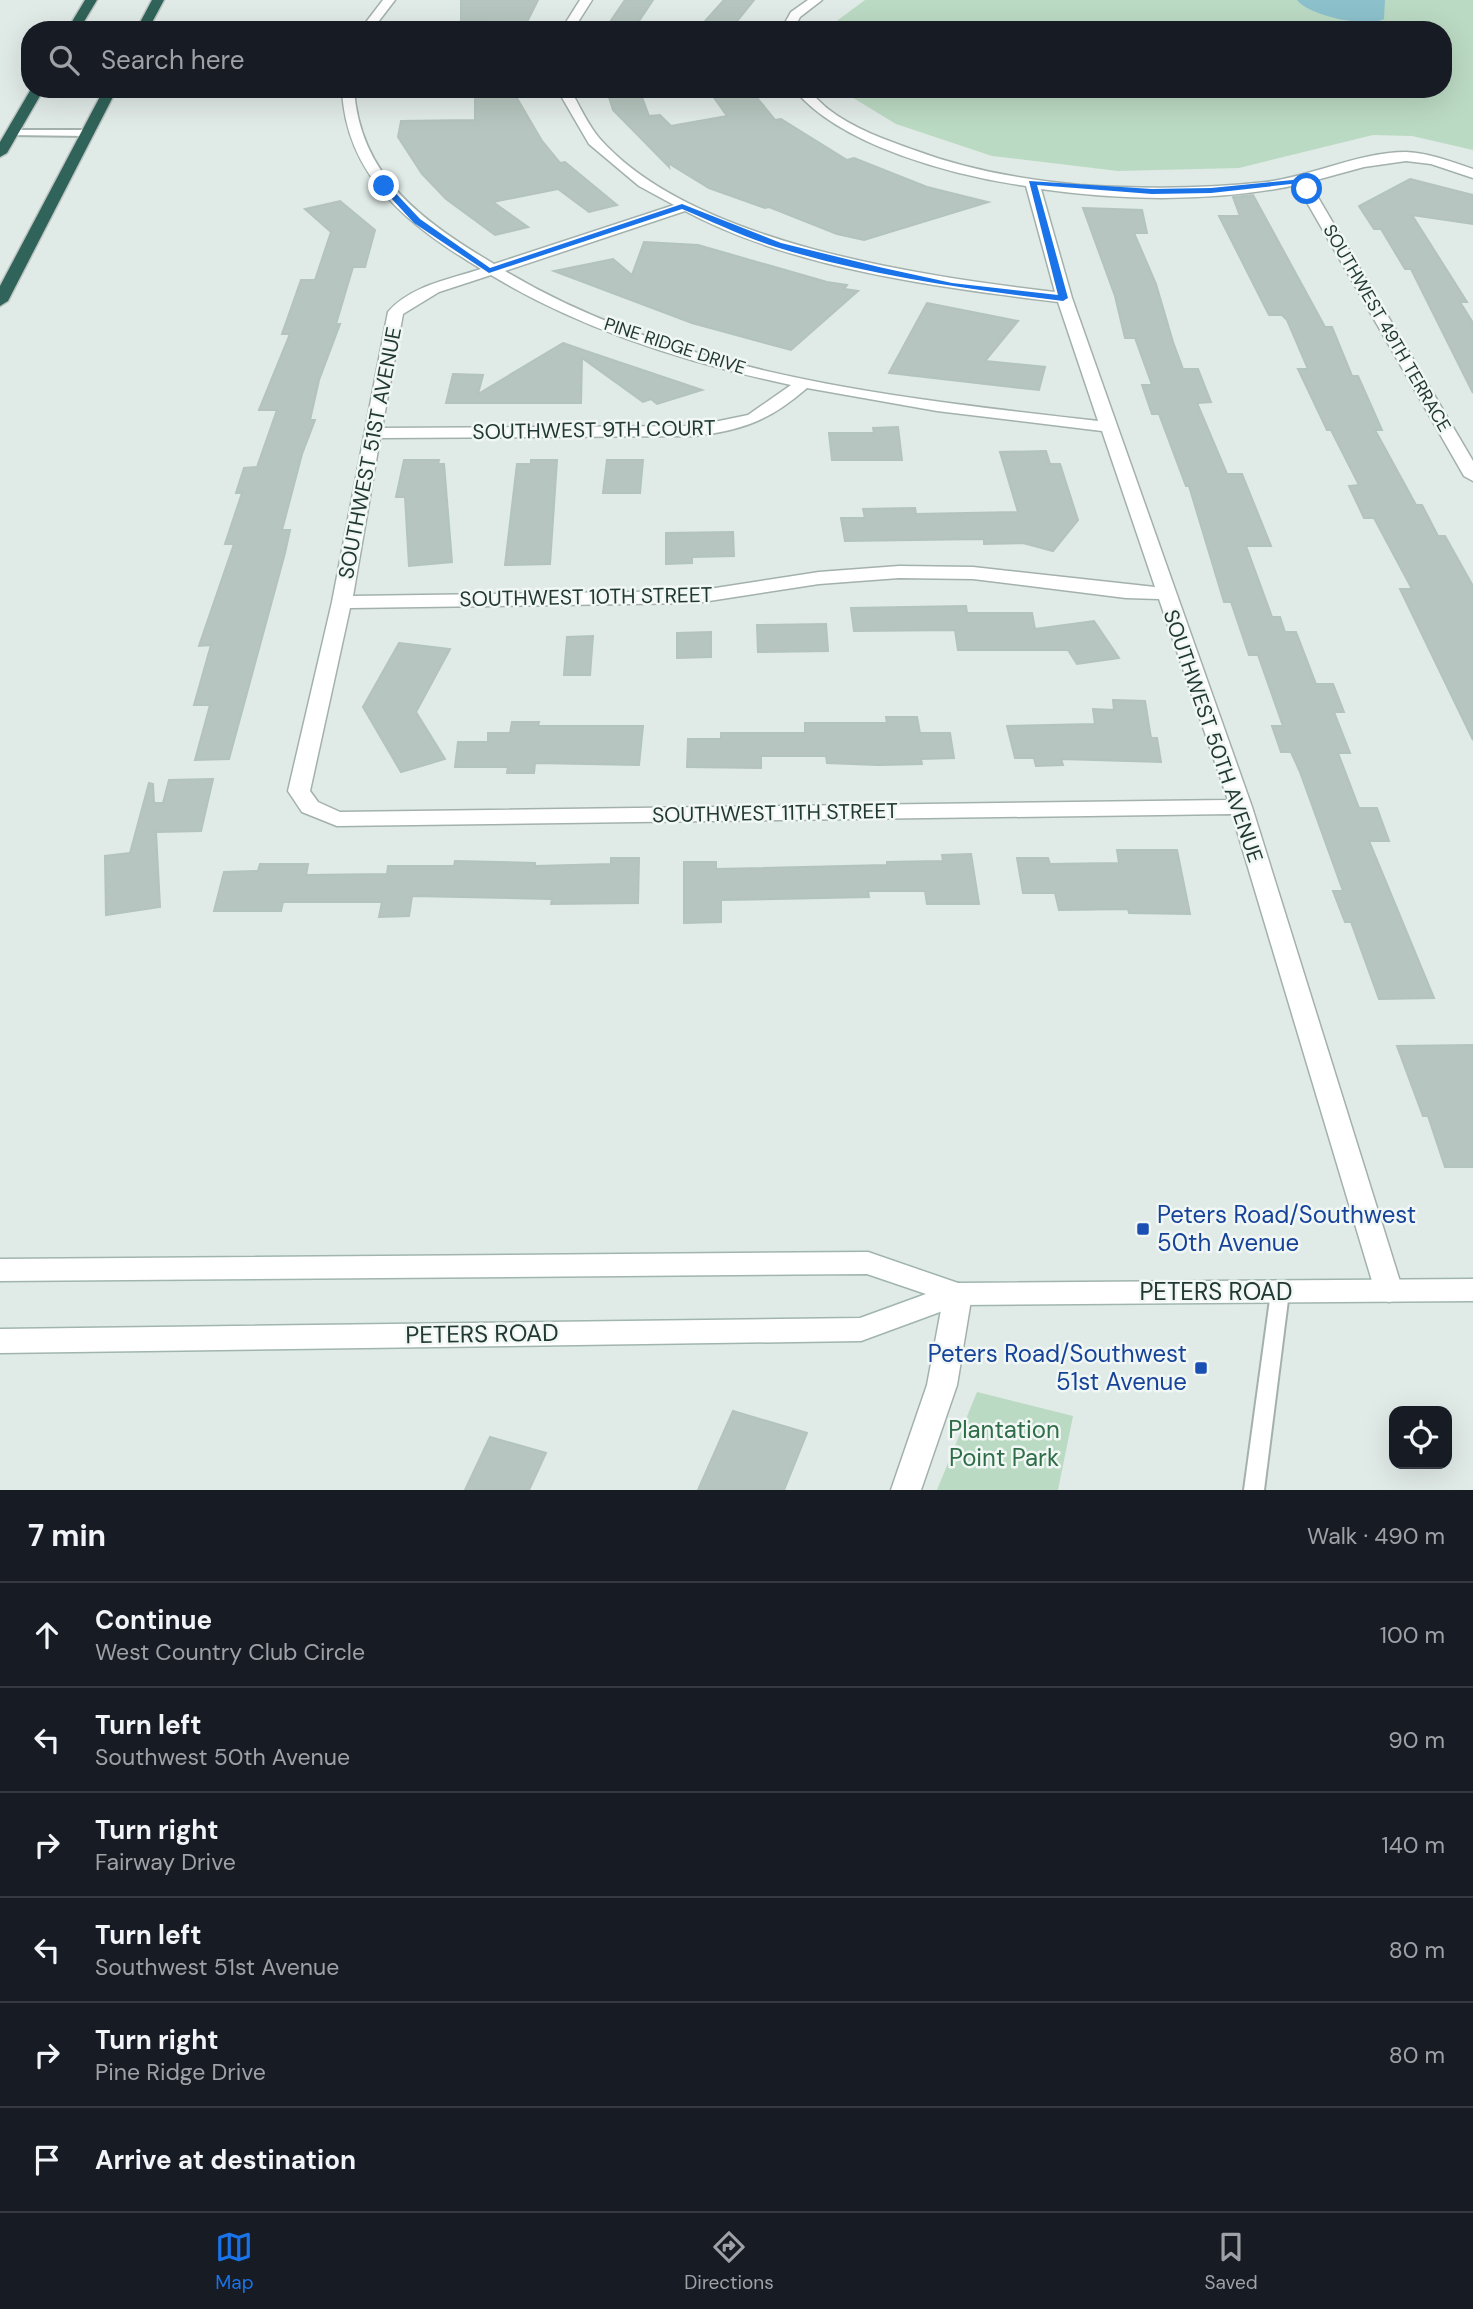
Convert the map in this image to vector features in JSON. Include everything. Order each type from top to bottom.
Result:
[{"type":"highway","points":[[78,21],[91,0]]},
{"type":"highway","points":[[147,21],[158,0]]},
{"type":"highway","points":[[0,153],[33,98]]},
{"type":"highway","points":[[0,301],[106,98]]},
{"type":"street","points":[[373,21],[389,0]]},
{"type":"street","points":[[571,21],[586,0]]},
{"type":"street","points":[[792,21],[795,15],[816,0]]},
{"type":"street","name":"PINE RIDGE DRIVE","points":[[347,98],[353,132],[369,164],[384,186],[417,221],[489,271],[602,323],[699,357],[803,383],[940,408],[1108,427]]},
{"type":"street","points":[[567,98],[581,129],[613,161],[682,206],[778,245],[952,285],[1063,298]]},
{"type":"street","points":[[810,98],[832,118],[893,148],[963,170],[1032,183],[1152,191],[1211,191],[1302,181],[1396,157],[1441,162],[1473,174]]},
{"type":"street","name":"SOUTHWEST 49TH TERRACE","points":[[1302,181],[1473,476]]},
{"type":"street","name":"SOUTHWEST 50TH AVENUE","points":[[1032,183],[1063,298],[1241,807],[1389,1291]]},
{"type":"street","name":"SOUTHWEST 51ST AVENUE","points":[[310,807],[299,791],[342,601],[370,433],[396,312],[434,289],[682,206]]},
{"type":"street","name":"SOUTHWEST 9TH COURT","points":[[370,433],[695,431],[737,427],[762,417],[803,383]]},
{"type":"street","name":"SOUTHWEST 10TH STREET","points":[[342,601],[696,597],[819,578],[900,572],[973,573],[1126,592],[1164,593]]},
{"type":"street","name":"SOUTHWEST 11TH STREET","points":[[310,807],[337,819],[1241,807]]},
{"type":"street","name":"PETERS ROAD","points":[[0,1270],[868,1262],[958,1294]]},
{"type":"street","name":"PETERS ROAD","points":[[0,1341],[861,1329],[958,1294],[1473,1290]]},
{"type":"street","points":[[906,1490],[942,1385],[958,1294]]},
{"type":"lane","points":[[12,133],[88,133]]},
{"type":"lane","points":[[1254,1490],[1280,1292]]},
{"type":"green space","points":[[865,0],[1473,0],[1473,150],[1412,136],[1373,135],[1239,168],[1118,171],[992,156],[896,124],[853,98],[1452,98],[1452,21],[837,21]]},
{"type":"green space","name":"Plantation Point Park","points":[[977,1392],[1073,1416],[1058,1490],[937,1490]]},
{"type":"water","points":[[1297,0],[1385,0],[1384,19],[1376,21],[1338,19],[1303,6]]},
{"type":"building","points":[[461,0],[538,0],[528,21],[461,21]]},
{"type":"building","points":[[625,0],[653,0],[639,21],[611,21]]},
{"type":"building","points":[[724,0],[754,0],[737,21],[705,21]]},
{"type":"building","points":[[475,98],[517,98],[542,141],[560,163],[565,162],[617,205],[589,212],[558,189],[493,202],[528,227],[495,235],[446,199],[422,174],[398,137],[401,121],[475,120]]},
{"type":"building","points":[[609,98],[642,98],[649,116],[660,115],[671,126],[727,116],[714,98],[757,98],[775,120],[781,119],[847,160],[854,158],[927,187],[988,202],[864,240],[837,234],[769,207],[765,208],[709,188],[668,163],[669,167],[613,110]]},
{"type":"building","points":[[1410,179],[1473,195],[1473,224],[1412,215],[1467,302],[1460,302],[1473,323],[1473,393],[1411,269],[1405,269],[1381,229],[1374,229],[1359,206]]},
{"type":"building","points":[[1253,195],[1325,327],[1332,327],[1352,376],[1358,376],[1382,430],[1375,430],[1416,505],[1422,505],[1438,536],[1445,536],[1473,586],[1473,740],[1400,589],[1412,589],[1374,518],[1364,518],[1349,486],[1359,485],[1331,430],[1327,430],[1298,369],[1308,369],[1287,320],[1282,315],[1269,315],[1219,216],[1240,216],[1233,197]]},
{"type":"building","points":[[340,201],[375,230],[365,267],[353,267],[336,324],[340,324],[319,380],[310,420],[315,420],[302,454],[282,530],[290,530],[285,553],[229,759],[195,760],[210,705],[194,705],[211,645],[199,646],[234,544],[225,544],[242,493],[236,493],[244,468],[257,467],[277,410],[259,410],[290,334],[282,334],[301,280],[315,280],[331,232],[305,209]]},
{"type":"building","points":[[1083,208],[1142,210],[1147,233],[1134,233],[1156,284],[1183,369],[1198,369],[1211,402],[1197,403],[1227,474],[1242,474],[1271,546],[1246,546],[1272,617],[1280,617],[1285,632],[1296,632],[1316,684],[1333,684],[1344,712],[1334,712],[1350,753],[1338,753],[1359,808],[1377,808],[1389,841],[1369,841],[1434,998],[1379,999],[1351,922],[1345,922],[1333,891],[1343,891],[1300,772],[1291,752],[1281,752],[1272,726],[1283,726],[1258,655],[1249,655],[1231,602],[1224,602],[1189,486],[1186,486],[1159,414],[1152,414],[1142,385],[1152,385],[1135,338],[1125,338],[1115,296]]},
{"type":"building","points":[[644,242],[698,245],[827,282],[847,285],[844,289],[858,291],[791,350],[692,323],[554,271],[613,259],[632,275]]},
{"type":"building","points":[[927,303],[1018,321],[985,361],[1045,367],[1039,390],[889,373]]},
{"type":"building","points":[[563,343],[702,390],[657,404],[651,399],[643,402],[582,358],[581,403],[446,403],[453,374],[483,375],[478,394]]},
{"type":"building","points":[[898,427],[902,460],[832,460],[829,433],[874,433],[873,428]]},
{"type":"building","points":[[1046,451],[1050,464],[1060,464],[1078,520],[1053,551],[1023,543],[984,544],[984,539],[845,541],[841,518],[865,518],[863,509],[915,508],[916,514],[1018,512],[1000,452]]},
{"type":"building","points":[[404,460],[439,460],[438,464],[444,464],[452,562],[409,566],[405,497],[396,497]]},
{"type":"building","points":[[531,460],[557,460],[550,564],[505,565],[517,464],[531,464]]},
{"type":"building","points":[[607,460],[643,460],[640,493],[603,493]]},
{"type":"building","points":[[733,532],[734,556],[692,557],[692,563],[666,564],[666,533]]},
{"type":"building","points":[[966,606],[967,613],[1032,613],[1035,629],[1094,621],[1119,658],[1077,664],[1068,650],[958,650],[955,630],[854,631],[851,608]]},
{"type":"building","points":[[826,624],[828,651],[758,652],[757,625]]},
{"type":"building","points":[[711,632],[711,657],[677,658],[677,633]]},
{"type":"building","points":[[593,636],[590,675],[564,675],[567,637]]},
{"type":"building","points":[[399,643],[450,649],[416,712],[445,759],[401,772],[363,707]]},
{"type":"building","points":[[1113,700],[1145,701],[1151,738],[1157,738],[1161,762],[1061,759],[1063,765],[1036,766],[1034,758],[1015,758],[1007,726],[1095,724],[1093,709],[1114,710]]},
{"type":"building","points":[[886,717],[917,717],[920,733],[950,733],[954,758],[921,759],[922,764],[878,765],[827,763],[826,756],[761,756],[761,768],[687,767],[688,739],[721,739],[721,733],[805,733],[805,723],[887,723]]},
{"type":"building","points":[[512,722],[539,722],[538,726],[643,726],[639,765],[535,763],[534,773],[507,773],[508,767],[455,767],[458,742],[488,742],[488,733],[510,733]]},
{"type":"building","points":[[213,779],[201,831],[156,832],[160,907],[106,915],[105,856],[130,853],[149,783],[153,784],[154,803],[163,803],[169,780]]},
{"type":"building","points":[[1117,850],[1177,850],[1190,914],[1129,913],[1128,909],[1059,910],[1055,893],[1023,893],[1017,858],[1048,858],[1050,864],[1119,863]]},
{"type":"building","points":[[971,854],[979,904],[927,904],[925,891],[868,891],[869,897],[721,900],[721,922],[684,923],[684,862],[716,862],[716,869],[887,865],[887,862],[943,861],[942,855]]},
{"type":"building","points":[[611,858],[639,858],[638,903],[551,904],[552,899],[412,896],[409,916],[379,917],[382,902],[283,902],[281,911],[214,911],[224,872],[258,871],[260,864],[308,864],[306,875],[387,874],[388,866],[454,866],[455,861],[535,863],[535,866],[611,864]]},
{"type":"building","points":[[1473,1045],[1473,1167],[1445,1167],[1428,1116],[1423,1116],[1397,1046]]},
{"type":"building","points":[[733,1411],[807,1433],[784,1490],[698,1490]]},
{"type":"building","points":[[490,1437],[546,1453],[529,1490],[465,1490]]},
{"type":"place","name":"Peters Road/Southwest 50th Avenue","points":[[1143,1229]]},
{"type":"place","name":"Peters Road/Southwest 51st Avenue","points":[[1201,1368]]},
{"type":"route","points":[[384,186],[417,221],[489,271],[682,206],[778,245],[879,270],[952,285],[1063,298],[1032,183],[1083,188],[1211,191],[1302,181],[1307,189]]}]
